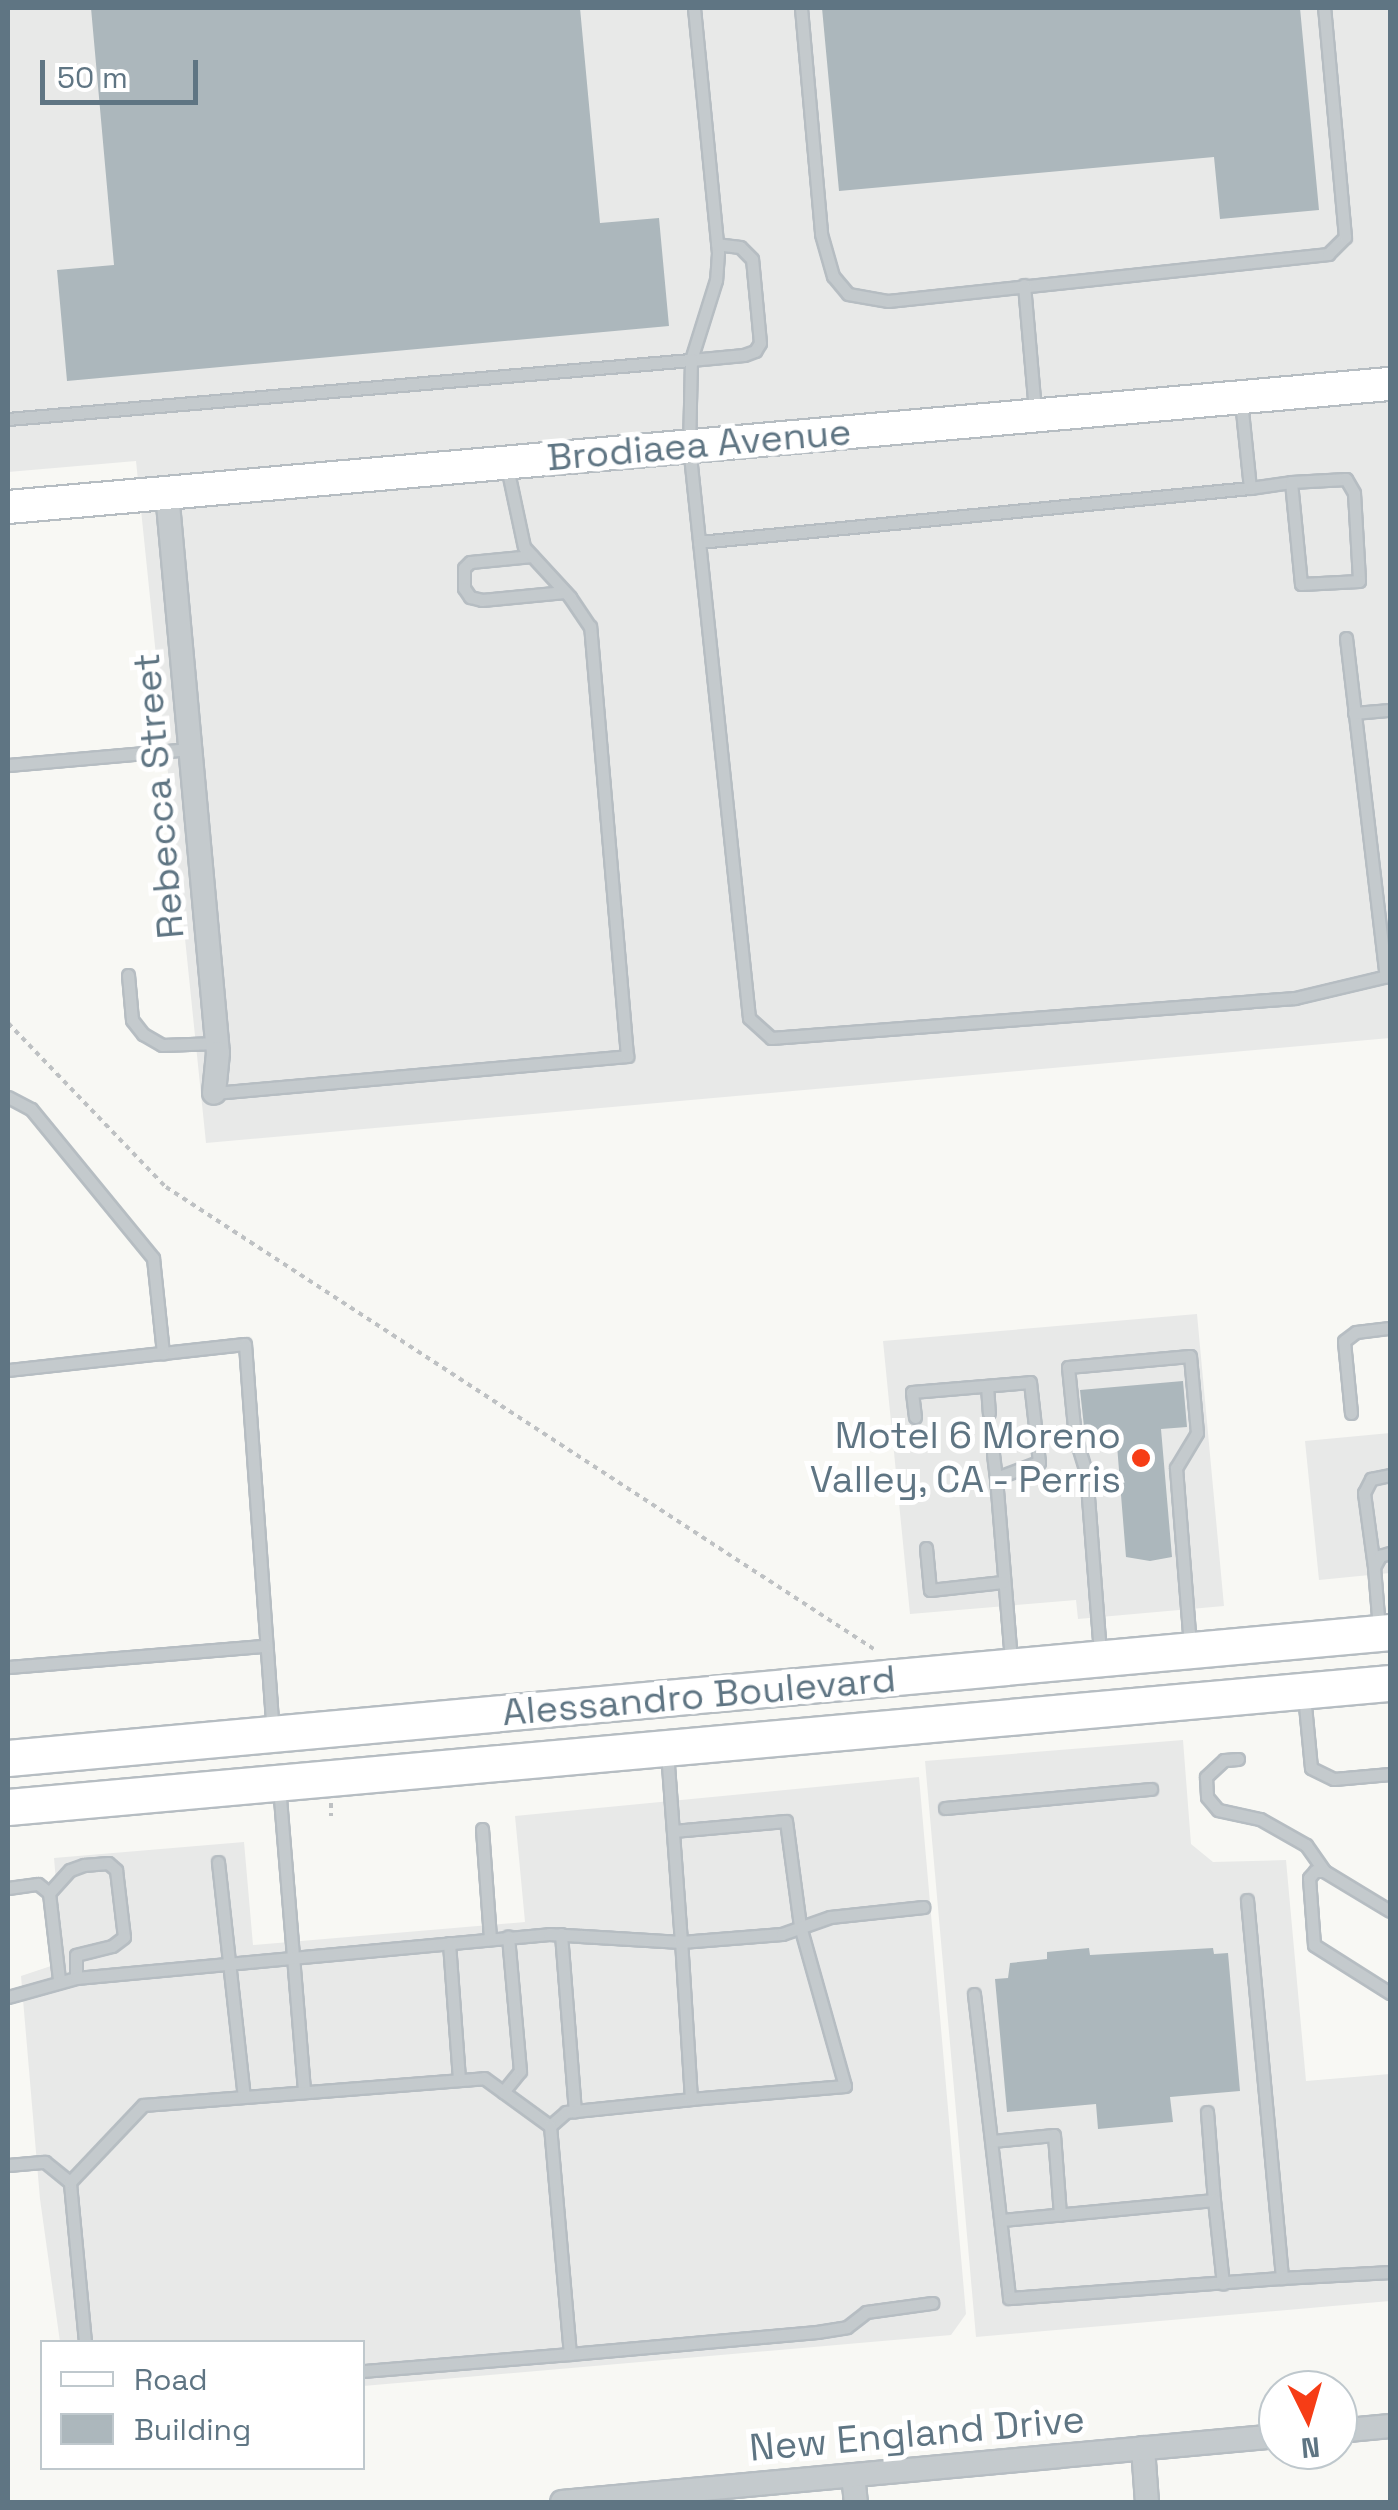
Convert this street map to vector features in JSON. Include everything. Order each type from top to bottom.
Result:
[{"type":"main road","name":"Alessandro Boulevard","points":[[8,1758],[1385,1632]]},
{"type":"main road","points":[[936,1721],[939,1701],[946,1695],[1067,1683],[1173,1650]]},
{"type":"main road","name":"Alessandro Boulevard","points":[[8,1806],[1390,1683]]},
{"type":"main road","points":[[274,1736],[278,1782]]},
{"type":"street","name":"Brodiaea Avenue","points":[[8,507],[1390,384]]},
{"type":"street","name":"Rebecca Street","points":[[167,493],[217,1043],[214,1093]]},
{"type":"street","points":[[1358,2429],[1390,2426]]},
{"type":"street","name":"New England Drive","points":[[562,2502],[1258,2438]]},
{"type":"street","points":[[1143,2448],[1147,2502]]},
{"type":"street","points":[[853,2476],[856,2502]]},
{"type":"lane","points":[[694,8],[717,244],[716,280],[691,360],[689,446],[749,1018],[771,1038],[1295,998],[1387,977],[1346,638]]},
{"type":"lane","points":[[801,8],[821,234],[834,276],[848,294],[888,300],[1328,254],[1345,238],[1324,8]]},
{"type":"lane","points":[[8,419],[744,355],[756,351],[760,343],[752,259],[740,247],[717,244]]},
{"type":"lane","points":[[1024,285],[1035,416]]},
{"type":"lane","points":[[1240,397],[1250,488]]},
{"type":"lane","points":[[214,1093],[627,1056],[590,627],[524,547],[506,462]]},
{"type":"lane","points":[[700,542],[1291,482],[1346,478],[1354,493],[1359,581],[1302,584],[1291,482]]},
{"type":"lane","points":[[532,556],[470,562],[464,568],[464,588],[470,597],[482,600],[564,592]]},
{"type":"lane","points":[[1354,714],[1390,710]]},
{"type":"lane","points":[[8,765],[190,750]]},
{"type":"lane","points":[[128,974],[132,1020],[143,1034],[162,1045],[217,1043]]},
{"type":"lane","points":[[8,1097],[32,1109],[153,1258],[163,1353]]},
{"type":"lane","points":[[1351,1413],[1344,1342],[1356,1332],[1390,1328]]},
{"type":"lane","points":[[8,1370],[245,1344],[274,1736]]},
{"type":"lane","points":[[1100,1657],[1086,1472],[1074,1437],[1068,1367],[1190,1356],[1197,1433],[1176,1468],[1173,1650]]},
{"type":"lane","points":[[914,1417],[912,1392],[1030,1382],[1039,1462],[996,1478]]},
{"type":"lane","points":[[987,1386],[989,1413]]},
{"type":"lane","points":[[993,1454],[1011,1666]]},
{"type":"lane","points":[[1385,1632],[1364,1493],[1371,1479],[1390,1476]]},
{"type":"lane","points":[[926,1548],[930,1590],[1003,1582]]},
{"type":"lane","points":[[1374,1568],[1380,1556],[1390,1553]]},
{"type":"lane","points":[[8,1667],[266,1646]]},
{"type":"lane","points":[[1303,1691],[1311,1768],[1334,1779],[1390,1774]]},
{"type":"lane","points":[[667,1748],[691,2099]]},
{"type":"lane","points":[[1238,1759],[1224,1760],[1206,1776],[1207,1797],[1218,1810],[1260,1819],[1306,1845],[1324,1872]]},
{"type":"lane","points":[[278,1782],[304,2092]]},
{"type":"lane","points":[[944,1808],[1151,1790]]},
{"type":"lane","points":[[550,2126],[566,2112],[575,2110],[845,2086],[800,1926],[786,1821],[673,1831]]},
{"type":"lane","points":[[482,1829],[490,1939]]},
{"type":"lane","points":[[218,1862],[244,2096]]},
{"type":"lane","points":[[49,1893],[70,1870],[84,1865],[108,1863],[116,1870],[124,1937],[112,1946],[76,1955],[76,1978]]},
{"type":"lane","points":[[1390,1911],[1324,1872],[1315,1871],[1308,1878],[1314,1945],[1390,1993]]},
{"type":"lane","points":[[8,1888],[38,1884],[49,1893],[59,1980]]},
{"type":"lane","points":[[1246,1900],[1282,2278]]},
{"type":"lane","points":[[8,1997],[59,1980],[508,1937],[562,1934],[681,1942],[782,1934],[830,1918],[923,1907]]},
{"type":"lane","points":[[562,1934],[575,2110]]},
{"type":"lane","points":[[503,2092],[520,2071],[508,1937]]},
{"type":"lane","points":[[449,1943],[459,2080]]},
{"type":"lane","points":[[974,1994],[1009,2298],[1390,2272]]},
{"type":"lane","points":[[70,2182],[143,2105],[484,2078],[550,2126],[570,2354]]},
{"type":"lane","points":[[1207,2112],[1222,2284]]},
{"type":"lane","points":[[992,2142],[1054,2134],[1060,2215]]},
{"type":"lane","points":[[8,2164],[45,2162],[70,2182],[85,2340]]},
{"type":"lane","points":[[1002,2220],[1214,2200]]},
{"type":"lane","points":[[365,2371],[817,2332],[847,2326],[866,2312],[932,2303]]},
{"type":"path","points":[[8,1023],[166,1187],[874,1649]]},
{"type":"shaded area","points":[[8,8],[1390,8],[1390,1038],[206,1143],[136,461],[8,472]]},
{"type":"shaded area","points":[[1197,1314],[1224,1606],[1078,1619],[1076,1600],[910,1614],[883,1341]]},
{"type":"shaded area","points":[[1390,1433],[1390,1573],[1319,1580],[1305,1441]]},
{"type":"shaded area","points":[[1183,1740],[1191,1844],[1213,1862],[1286,1860],[1306,2081],[1390,2074],[1390,2301],[976,2337],[925,1761]]},
{"type":"shaded area","points":[[919,1777],[966,2314],[951,2335],[365,2386],[365,2340],[60,2340],[40,2199],[21,1976],[63,1962],[54,1858],[244,1842],[253,1945],[525,1922],[515,1816]]},
{"type":"building","points":[[91,8],[580,8],[600,223],[659,218],[669,326],[67,381],[57,270],[114,265]]},
{"type":"building","points":[[822,8],[1300,8],[1319,210],[1220,219],[1214,157],[839,191]]},
{"type":"building","name":"Motel 6 Moreno Valley, CA - Perris","points":[[1183,1381],[1187,1427],[1161,1429],[1172,1557],[1150,1561],[1126,1557],[1116,1433],[1085,1436],[1080,1390]]},
{"type":"building","points":[[1089,1948],[1090,1955],[1213,1948],[1214,1954],[1228,1953],[1240,2091],[1170,2097],[1173,2122],[1098,2129],[1096,2104],[1007,2112],[995,1979],[1008,1978],[1010,1963],[1047,1959],[1047,1952]]},
{"type":"place","name":"Motel 6 Moreno Valley, CA - Perris","points":[[1141,1458]]}]
